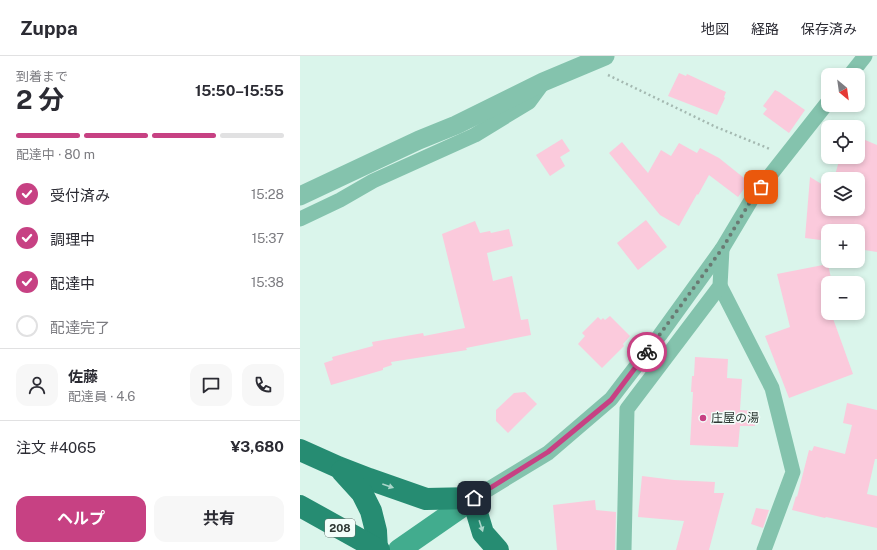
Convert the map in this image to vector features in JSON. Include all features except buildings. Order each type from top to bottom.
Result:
[{"type":"highway","points":[[300,450],[338,467],[426,499],[474,498],[477,513],[484,533],[498,550]]},
{"type":"highway","points":[[338,467],[362,493],[371,511],[376,531],[378,550]]},
{"type":"highway","name":"208","points":[[300,506],[378,550]]},
{"type":"main road","points":[[399,550],[474,498]]},
{"type":"street","points":[[856,68],[865,56]]},
{"type":"street","points":[[300,196],[419,140],[456,125],[543,82],[598,59]]},
{"type":"street","points":[[300,219],[340,200],[373,181],[475,135],[529,102],[543,82]]},
{"type":"street","points":[[474,498],[548,452],[611,400],[722,249],[753,197],[821,111]]},
{"type":"street","points":[[722,249],[720,286],[772,388],[793,472],[764,550]]},
{"type":"street","points":[[624,550],[627,408],[720,286]]},
{"type":"path","points":[[598,59],[604,73],[716,126],[786,156]]},
{"type":"way so far","points":[[647,352],[722,249],[753,197],[761,187]]},
{"type":"place","name":"庄屋の湯","points":[[703,418]]},
{"type":"route","points":[[474,498],[548,452],[611,400],[647,352]]}]
